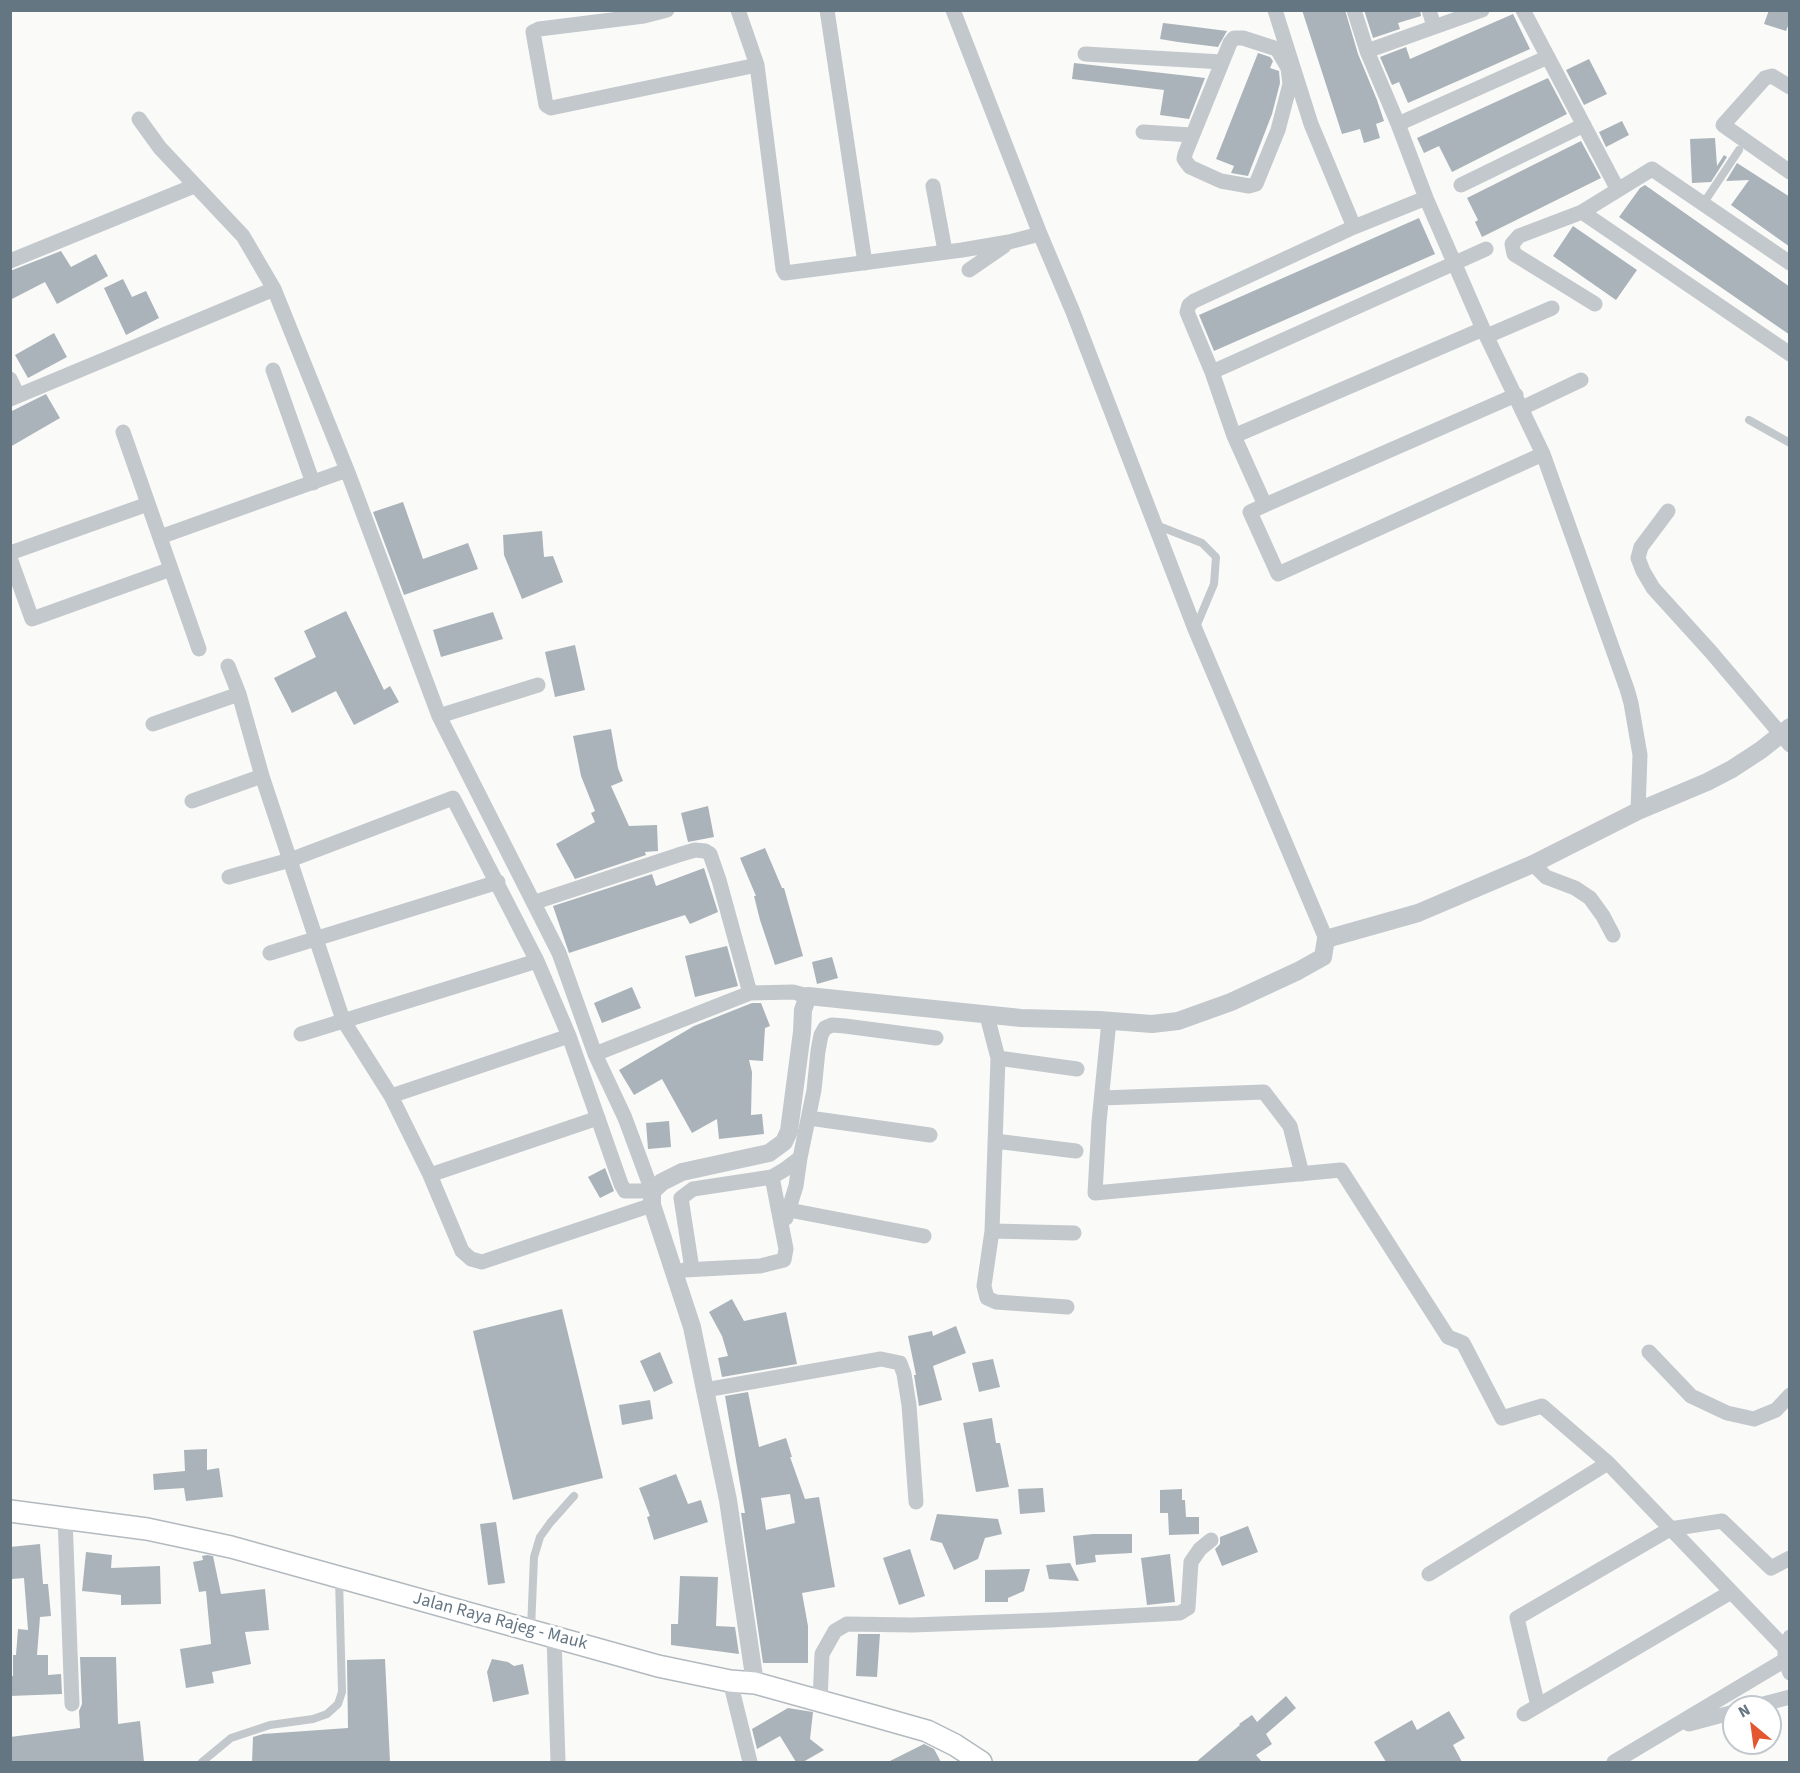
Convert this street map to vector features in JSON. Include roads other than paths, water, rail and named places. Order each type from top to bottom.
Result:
[{"type":"main road","name":"Jalan Raya Rajeg - Mauk","points":[[10,1511],[65,1517],[198,1539],[554,1635],[658,1666],[730,1681],[755,1683],[927,1731],[981,1762]]},
{"type":"street","points":[[667,10],[539,29],[534,32],[546,105],[548,107],[756,64]]},
{"type":"street","points":[[738,10],[756,64],[783,269],[786,273],[1009,242],[1040,234]]},
{"type":"street","points":[[827,10],[865,263]]},
{"type":"street","points":[[953,10],[1195,629],[1325,948]]},
{"type":"street","points":[[1275,10],[1290,84],[1278,130],[1256,184],[1249,186],[1221,181],[1190,167],[1184,159],[1192,135],[1234,38],[1243,38],[1282,48]]},
{"type":"street","points":[[1354,10],[1367,51],[1426,198],[1485,333],[1543,454],[1631,703],[1640,755],[1638,811]]},
{"type":"street","points":[[1429,10],[1434,26]]},
{"type":"street","points":[[1367,51],[1482,10]]},
{"type":"street","points":[[1523,10],[1618,190]]},
{"type":"street","points":[[1282,48],[1354,227]]},
{"type":"street","points":[[1085,54],[1222,62]]},
{"type":"street","points":[[1398,124],[1548,57]]},
{"type":"street","points":[[1790,87],[1772,76],[1765,78],[1723,125],[1790,172]]},
{"type":"street","points":[[139,119],[160,148],[243,237],[274,289],[347,470],[439,716],[560,953],[595,1054],[625,1118],[692,1328],[728,1500],[755,1683]]},
{"type":"street","points":[[1461,185],[1584,125]]},
{"type":"street","points":[[1143,132],[1192,135]]},
{"type":"street","points":[[1595,304],[1514,254],[1512,244],[1519,236],[1582,212],[1652,169],[1790,263]]},
{"type":"street","points":[[10,261],[194,186]]},
{"type":"street","points":[[933,186],[945,251]]},
{"type":"street","points":[[1265,506],[1234,436],[1212,372],[1187,312],[1189,305],[1354,227],[1426,198]]},
{"type":"street","points":[[1582,212],[1790,354]]},
{"type":"street","points":[[969,270],[1009,242]]},
{"type":"street","points":[[1212,372],[1486,249]]},
{"type":"street","points":[[10,379],[14,397],[274,289]]},
{"type":"street","points":[[1234,436],[1485,333],[1552,308]]},
{"type":"street","points":[[273,370],[313,483]]},
{"type":"street","points":[[1543,454],[1278,574],[1250,512],[1519,401],[1581,380]]},
{"type":"street","points":[[123,432],[200,649]]},
{"type":"street","points":[[160,537],[347,470]]},
{"type":"street","points":[[10,553],[148,504]]},
{"type":"street","points":[[595,1054],[750,993],[793,992],[808,996],[987,1016],[1152,1024],[1178,1021],[1231,1002],[1298,971],[1325,948],[1418,913],[1533,864],[1638,811],[1732,769],[1787,736],[1653,588],[1643,571],[1638,558],[1641,547],[1668,511]]},
{"type":"street","points":[[10,558],[32,619],[171,569]]},
{"type":"street","points":[[228,666],[239,694],[262,776],[343,1020],[391,1096],[430,1175],[462,1251],[476,1261],[490,1260],[652,1198],[662,1182],[682,1172],[769,1153],[784,1142],[789,1131],[803,1010],[808,996]]},
{"type":"street","points":[[439,716],[538,686]]},
{"type":"street","points":[[153,724],[239,694]]},
{"type":"street","points":[[192,801],[262,776]]},
{"type":"street","points":[[229,877],[290,860],[453,798],[537,962],[569,1036],[614,1167],[625,1191],[652,1198]]},
{"type":"street","points":[[535,902],[678,855],[695,850],[705,850],[710,854],[719,880],[750,993]]},
{"type":"street","points":[[1533,864],[1546,877],[1575,888],[1590,898],[1604,916],[1613,935]]},
{"type":"street","points":[[270,953],[498,882]]},
{"type":"street","points":[[301,1034],[537,962]]},
{"type":"street","points":[[987,1016],[998,1058],[992,1231],[984,1286],[987,1298],[996,1302],[1066,1307]]},
{"type":"street","points":[[1109,1021],[1095,1192],[1341,1170],[1448,1337],[1463,1344],[1502,1418],[1542,1406],[1608,1463],[1731,1592],[1787,1655],[1614,1762]]},
{"type":"street","points":[[782,1230],[796,1186],[809,1118],[818,1051],[825,1028],[839,1025],[936,1038]]},
{"type":"street","points":[[391,1096],[569,1036]]},
{"type":"street","points":[[998,1058],[1077,1069]]},
{"type":"street","points":[[1102,1098],[1264,1092],[1290,1126],[1302,1174]]},
{"type":"street","points":[[430,1175],[598,1118]]},
{"type":"street","points":[[809,1118],[930,1135]]},
{"type":"street","points":[[995,1141],[1076,1151]]},
{"type":"street","points":[[692,1269],[681,1198],[693,1190],[772,1177],[800,1158]]},
{"type":"street","points":[[673,1270],[760,1266],[782,1262],[786,1255],[772,1177]]},
{"type":"street","points":[[789,1210],[924,1236]]},
{"type":"street","points":[[992,1231],[1074,1233]]},
{"type":"street","points":[[1649,1352],[1691,1396],[1727,1413],[1754,1419],[1776,1410],[1790,1395]]},
{"type":"street","points":[[705,1390],[881,1359],[900,1363],[909,1405],[916,1502]]},
{"type":"street","points":[[1429,1574],[1608,1463]]},
{"type":"street","points":[[65,1517],[72,1704]]},
{"type":"street","points":[[1539,1706],[1517,1618],[1670,1528],[1722,1521],[1771,1568],[1790,1558]]},
{"type":"street","points":[[820,1702],[822,1654],[835,1631],[847,1624],[912,1625],[1180,1613],[1188,1608],[1191,1562],[1210,1540]]},
{"type":"street","points":[[1524,1714],[1731,1592]]},
{"type":"street","points":[[554,1635],[558,1762]]},
{"type":"street","points":[[730,1681],[750,1762]]},
{"type":"street","points":[[1669,1730],[1722,1715]]},
{"type":"lane","points":[[1703,204],[1739,150]]},
{"type":"lane","points":[[1749,420],[1790,443]]},
{"type":"lane","points":[[1156,525],[1202,543],[1216,557],[1214,584],[1195,629]]},
{"type":"lane","points":[[531,1630],[534,1557],[540,1537],[574,1496]]},
{"type":"lane","points":[[202,1762],[231,1738],[270,1725],[313,1719],[327,1714],[338,1704],[342,1692],[339,1577]]}]
